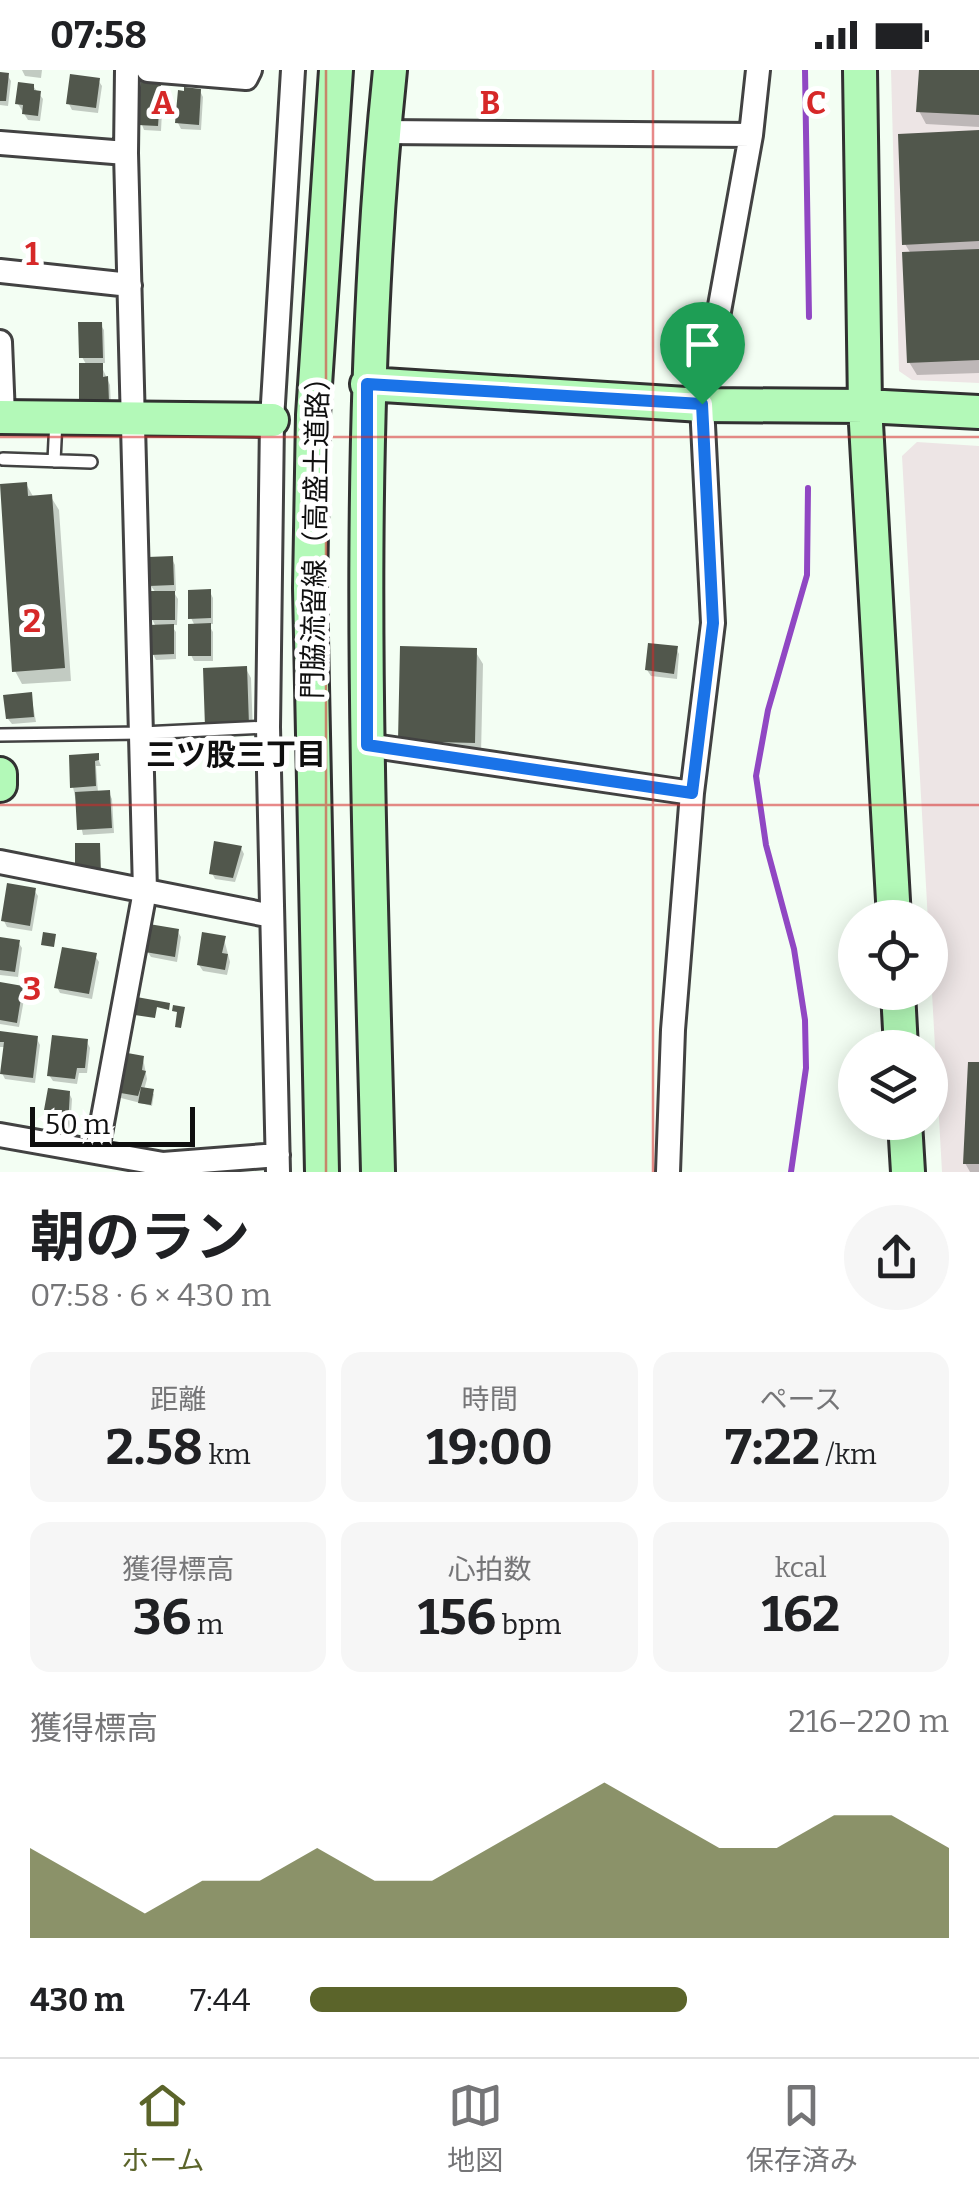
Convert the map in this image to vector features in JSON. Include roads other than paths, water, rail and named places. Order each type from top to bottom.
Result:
[{"type":"street","points":[[97,1150],[146,891],[127,70]]},
{"type":"street","points":[[148,70],[246,78],[250,70]]},
{"type":"street","points":[[0,1135],[97,1150],[163,1168],[278,1164],[268,727],[272,420],[293,70]]},
{"type":"street","name":"門脇流留線（高盛土道路）","points":[[322,1172],[310,588],[313,414],[336,70]]},
{"type":"street","points":[[378,1172],[367,745],[367,384],[390,70]]},
{"type":"street","points":[[668,1172],[673,1030],[692,793],[713,623],[702,404],[751,135],[758,70]]},
{"type":"street","points":[[860,70],[865,406],[893,900]]},
{"type":"street","points":[[384,132],[751,135]]},
{"type":"street","points":[[0,143],[126,153]]},
{"type":"street","points":[[0,271],[130,285]]},
{"type":"street","points":[[0,342],[2,417],[272,420]]},
{"type":"street","points":[[367,384],[702,404],[979,412]]},
{"type":"street","points":[[367,745],[692,793]]},
{"type":"street","points":[[0,774],[0,785]]},
{"type":"street","points":[[0,862],[272,916]]},
{"type":"street","points":[[906,1140],[908,1172]]},
{"type":"lane","points":[[54,461],[56,418]]},
{"type":"lane","points":[[3,459],[91,462]]},
{"type":"lane","points":[[0,734],[268,727]]},
{"type":"waterway","points":[[805,70],[809,317]]},
{"type":"waterway","points":[[791,1172],[806,1068],[805,1020],[794,949],[766,845],[756,776],[768,710],[807,575],[808,488]]},
{"type":"district","name":"三ツ股三丁目","points":[[236,755]]}]
